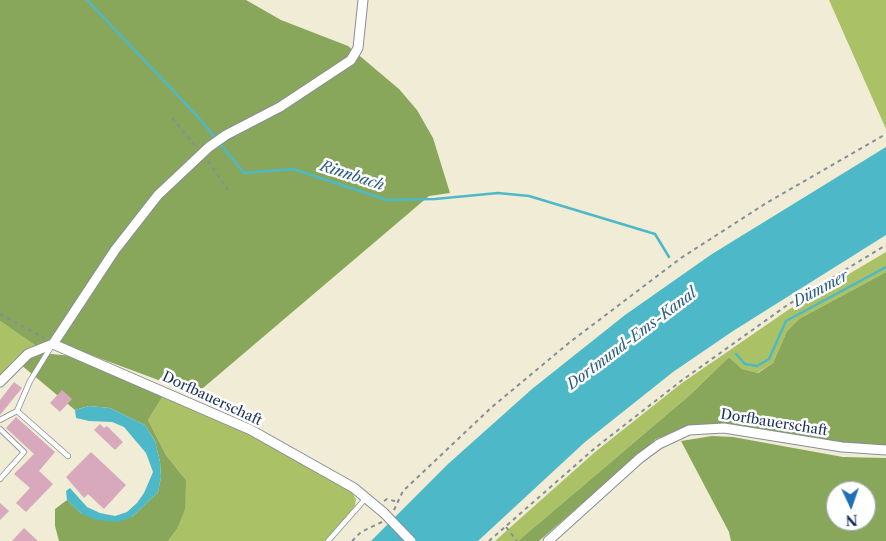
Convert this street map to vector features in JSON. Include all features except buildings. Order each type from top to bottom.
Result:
[{"type":"street","points":[[0,382],[28,354],[53,344],[116,250],[158,195],[209,147],[226,134],[280,107],[351,60],[358,48],[363,0]]},
{"type":"street","name":"Dorfbauerschaft","points":[[53,344],[251,430],[366,498],[388,515],[412,541]]},
{"type":"street","name":"Dorfbauerschaft","points":[[548,541],[640,458],[659,444],[688,430],[712,427],[729,428],[842,447],[886,450]]},
{"type":"lane","points":[[0,420],[17,411],[30,381],[53,344]]},
{"type":"lane","points":[[17,411],[68,456]]},
{"type":"lane","points":[[0,429],[24,452],[0,479]]},
{"type":"lane","points":[[328,541],[366,498]]},
{"type":"path","points":[[352,541],[361,532],[388,515],[398,502],[403,491],[492,407],[570,342],[666,270],[768,202],[886,134]]},
{"type":"path","points":[[489,541],[595,448],[681,381],[786,306],[886,244]]},
{"type":"path","points":[[0,314],[53,344]]},
{"type":"path","points":[[387,499],[398,502]]},
{"type":"path","points":[[506,526],[517,541]]},
{"type":"green space","points":[[0,0],[246,0],[281,20],[348,46],[399,89],[417,110],[433,138],[450,193],[429,196],[196,394],[64,345],[36,346],[0,321]]},
{"type":"green space","points":[[829,0],[886,0],[886,129]]},
{"type":"green space","points":[[886,252],[886,272],[799,319],[787,331],[773,363],[757,373],[742,369],[729,357],[691,394],[518,541],[495,541],[595,452],[682,383],[788,310]]},
{"type":"green space","points":[[886,272],[886,446],[868,447],[687,427],[656,439],[539,541],[518,541],[691,394],[729,357],[742,369],[758,373],[773,363],[787,331],[799,319]]},
{"type":"green space","points":[[0,321],[36,346],[15,359],[0,375]]},
{"type":"green space","points":[[41,353],[72,356],[163,396],[148,420],[166,455],[186,480],[185,509],[177,529],[168,541],[59,541],[55,526],[55,509],[67,500],[82,514],[132,517],[158,492],[161,477],[160,462],[155,441],[145,425],[110,408],[89,406],[75,410],[20,364],[29,356]]},
{"type":"green space","points":[[163,396],[250,434],[317,472],[352,493],[356,499],[355,506],[325,541],[168,541],[177,529],[186,480],[166,455],[148,420]]},
{"type":"green space","points":[[712,436],[733,437],[843,457],[886,458],[886,541],[731,541],[729,532],[681,441]]},
{"type":"water","name":"Dortmund-Ems-Kanal","points":[[886,147],[886,235],[733,331],[673,372],[585,442],[478,541],[371,541],[448,464],[532,389],[625,315],[712,254]]},
{"type":"water","points":[[89,406],[110,408],[145,425],[155,441],[161,477],[158,492],[132,517],[118,522],[96,520],[82,514],[67,500],[66,491],[70,488],[87,507],[100,513],[115,516],[127,512],[137,503],[144,493],[153,472],[146,453],[124,427],[112,422],[89,421],[76,418],[75,410]]},
{"type":"waterway","name":"Rinnbach","points":[[87,0],[199,118],[244,173],[293,169],[387,200],[435,199],[498,193],[529,196],[655,234],[669,257]]},
{"type":"waterway","name":"Dümmer","points":[[736,354],[745,364],[757,366],[769,359],[786,321],[886,267]]}]
